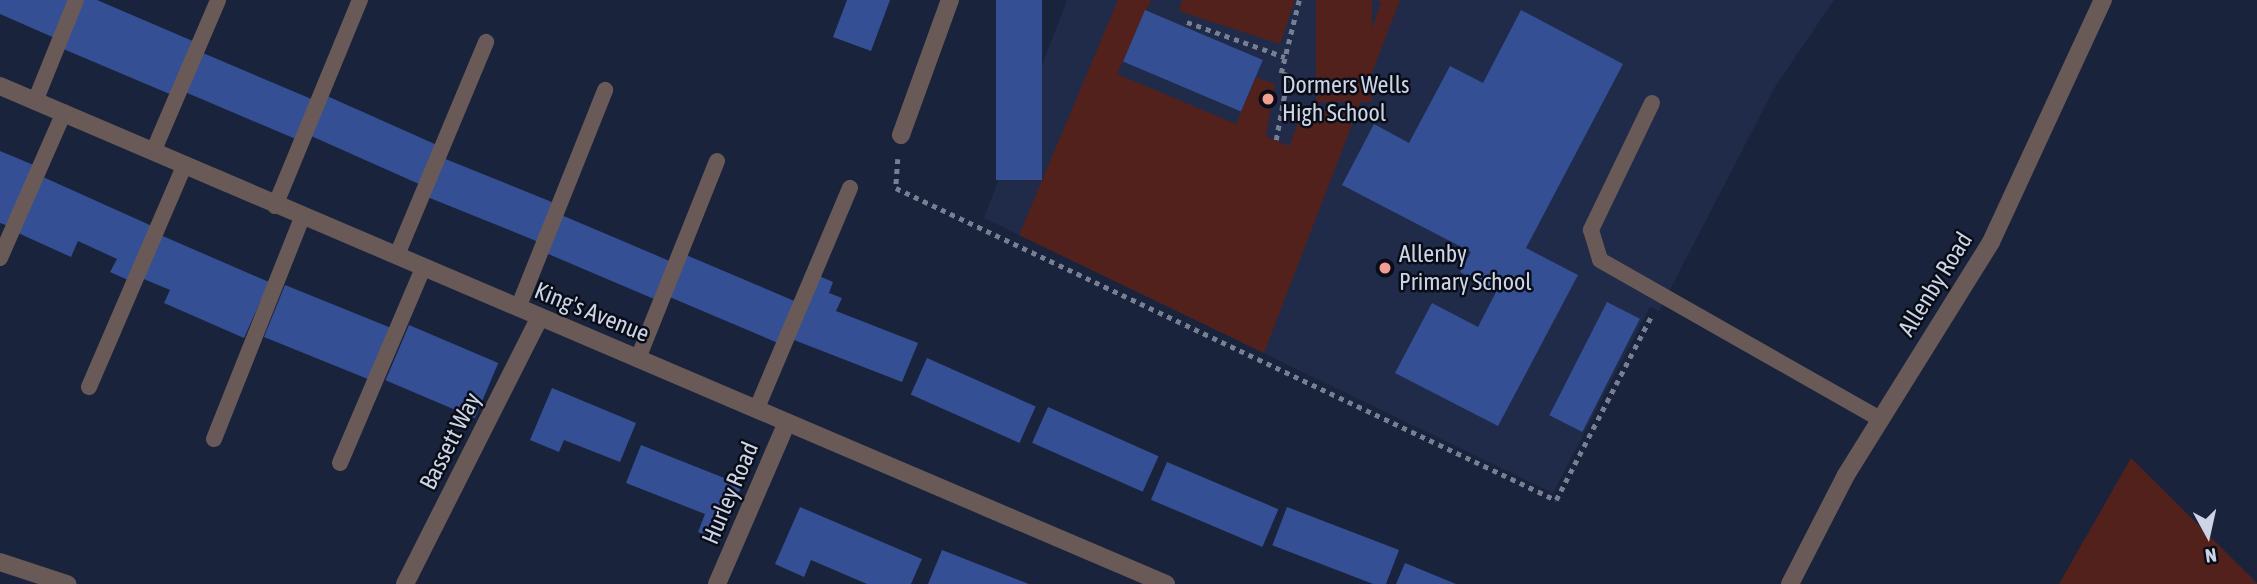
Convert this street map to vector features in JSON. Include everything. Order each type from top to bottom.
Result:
[{"type":"street","points":[[901,135],[950,0]]},
{"type":"street","name":"Allenby Road","points":[[1790,584],[1880,419],[1991,242],[2103,0]]},
{"type":"street","name":"King's Avenue","points":[[0,86],[36,99],[275,206],[397,255],[538,319],[639,356],[1166,584]]},
{"type":"street","name":"Bassett Way","points":[[405,584],[538,319]]},
{"type":"street","name":"Hurley Road","points":[[717,584],[787,422]]},
{"type":"street","points":[[0,562],[66,584]]},
{"type":"lane","points":[[36,99],[76,0]]},
{"type":"lane","points":[[153,152],[218,0]]},
{"type":"lane","points":[[275,206],[360,0]]},
{"type":"lane","points":[[397,255],[486,42]]},
{"type":"lane","points":[[518,308],[605,90]]},
{"type":"lane","points":[[1652,103],[1591,230],[1600,260],[1880,419]]},
{"type":"lane","points":[[0,258],[64,112]]},
{"type":"lane","points":[[639,356],[717,161]]},
{"type":"lane","points":[[89,387],[184,166]]},
{"type":"lane","points":[[757,408],[850,188]]},
{"type":"lane","points":[[214,439],[303,215]]},
{"type":"lane","points":[[340,463],[423,268]]},
{"type":"path","points":[[1276,140],[1288,76],[1281,74],[1299,0]]},
{"type":"path","points":[[1187,22],[1285,58]]},
{"type":"path","points":[[901,135],[896,188],[1556,500],[1652,315],[1664,321]]},
{"type":"shaded area","name":"Allenby Primary School","points":[[1067,0],[1834,0],[1775,87],[1659,311],[1650,307],[1553,493],[984,218]]},
{"type":"shaded area","points":[[1118,0],[1151,0],[1117,74],[1236,124],[1256,77],[1275,84],[1266,136],[1289,146],[1305,105],[1343,115],[1381,2],[1375,0],[1400,0],[1264,353],[1019,235]]},
{"type":"shaded area","points":[[1182,0],[1295,0],[1280,44],[1179,11]]},
{"type":"shaded area","points":[[1316,0],[1372,0],[1372,102],[1316,102]]},
{"type":"shaded area","points":[[2131,458],[2257,583],[2257,584],[2059,584]]},
{"type":"building","points":[[0,0],[74,0],[57,39],[0,14]]},
{"type":"building","points":[[82,0],[97,0],[195,42],[172,95],[61,48]]},
{"type":"building","points":[[847,0],[890,0],[871,51],[833,37]]},
{"type":"building","points":[[996,0],[1042,0],[1042,180],[996,180]]},
{"type":"building","points":[[1145,10],[1263,60],[1241,112],[1123,62]]},
{"type":"building","points":[[1521,10],[1623,64],[1526,248],[1578,275],[1498,426],[1395,373],[1432,303],[1478,327],[1496,292],[1460,272],[1471,252],[1342,185],[1374,124],[1409,143],[1450,66],[1483,83]]},
{"type":"building","points":[[203,53],[314,100],[298,140],[186,93]]},
{"type":"building","points":[[327,96],[438,145],[420,184],[310,135]]},
{"type":"building","points":[[0,151],[36,166],[11,227],[0,223]]},
{"type":"building","points":[[443,158],[552,202],[537,241],[427,197]]},
{"type":"building","points":[[43,177],[152,226],[128,280],[110,272],[117,259],[78,241],[71,257],[18,233]]},
{"type":"building","points":[[559,214],[669,261],[653,299],[543,252]]},
{"type":"building","points":[[158,234],[269,282],[244,338],[164,303],[170,290],[139,277]]},
{"type":"building","points":[[686,255],[797,302],[780,344],[668,296]]},
{"type":"building","points":[[819,276],[833,282],[829,293],[842,298],[836,311],[918,343],[902,382],[794,340]]},
{"type":"building","points":[[285,285],[393,328],[372,380],[264,337]]},
{"type":"building","points":[[1607,302],[1640,319],[1582,432],[1549,415]]},
{"type":"building","points":[[409,325],[498,363],[475,418],[386,380]]},
{"type":"building","points":[[927,358],[1036,406],[1019,443],[911,395]]},
{"type":"building","points":[[552,388],[636,423],[620,462],[564,440],[559,452],[530,440]]},
{"type":"building","points":[[1048,407],[1159,456],[1143,492],[1032,443]]},
{"type":"building","points":[[641,445],[742,485],[720,541],[698,532],[705,514],[626,483]]},
{"type":"building","points":[[1167,462],[1278,509],[1262,547],[1151,500]]},
{"type":"building","points":[[800,507],[922,559],[911,584],[867,584],[811,560],[804,577],[775,564]]},
{"type":"building","points":[[1287,507],[1399,550],[1386,584],[1373,584],[1272,545]]},
{"type":"building","points":[[942,550],[1029,584],[928,584]]},
{"type":"building","points":[[1405,563],[1456,584],[1396,584]]},
{"type":"place","name":"Dormers Wells High School","points":[[1268,99]]},
{"type":"place","name":"Allenby Primary School","points":[[1385,268]]}]
